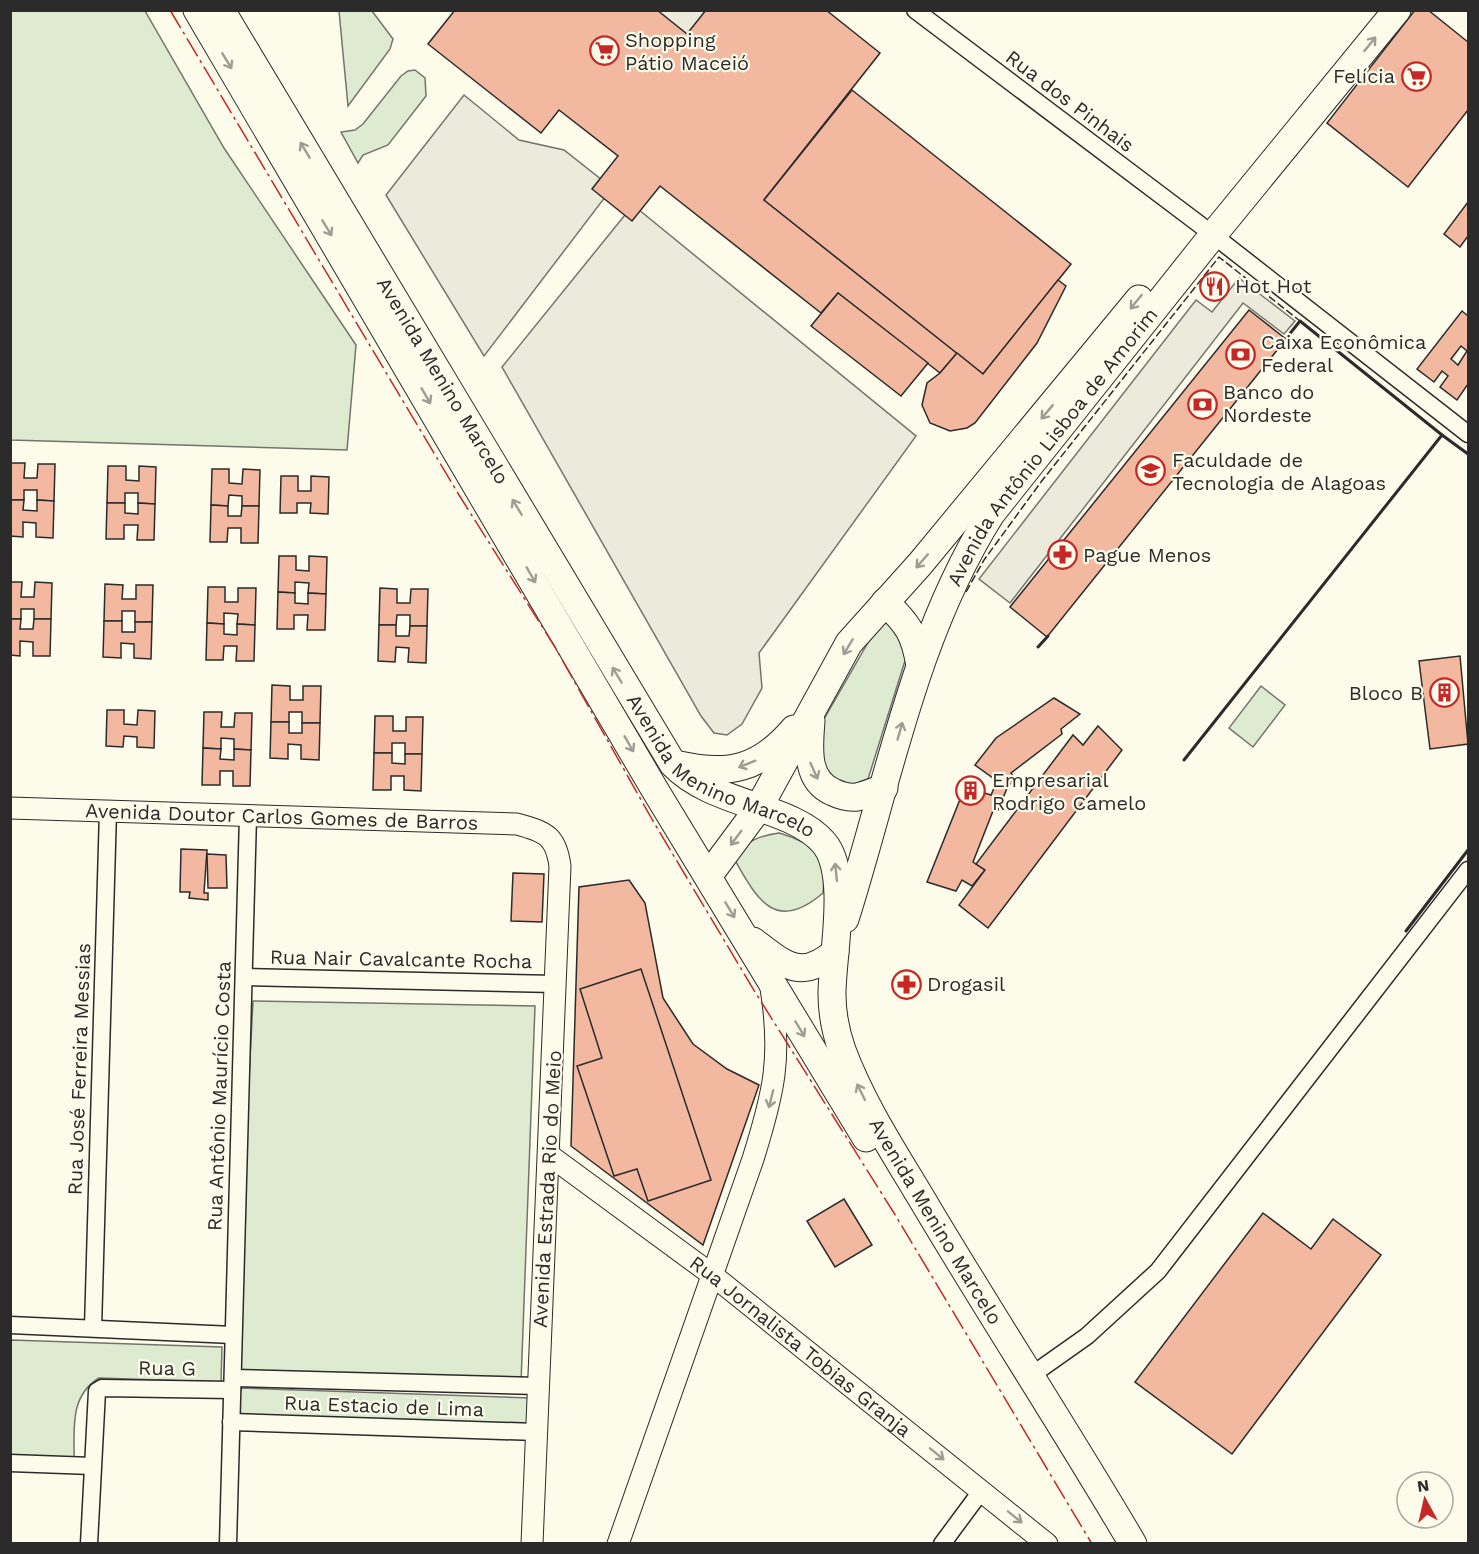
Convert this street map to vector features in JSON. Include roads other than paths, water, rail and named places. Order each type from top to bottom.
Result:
[{"type":"main road","name":"Avenida Menino Marcelo","points":[[197,10],[655,790],[745,934],[770,979],[1125,1542]]},
{"type":"main road","name":"Avenida Menino Marcelo","points":[[221,10],[606,657],[673,764],[700,786],[806,828],[824,842],[835,859],[837,883],[832,995],[835,1030],[843,1053],[876,1118],[1125,1542]]},
{"type":"main road","name":"Avenida Antônio Lisboa de Amorim","points":[[835,952],[920,666],[967,552],[991,514],[1374,10]]},
{"type":"main road","name":"Avenida Antônio Lisboa de Amorim","points":[[709,875],[758,809],[849,643],[1397,10]]},
{"type":"main road","points":[[885,602],[907,624],[917,642],[920,666]]},
{"type":"main road","points":[[673,764],[710,772],[749,764],[771,752],[816,706]]},
{"type":"main road","points":[[816,706],[808,752],[815,776],[826,789],[843,796],[856,797],[884,788]]},
{"type":"main road","points":[[745,934],[787,966],[800,969],[822,963],[835,952]]},
{"type":"street","name":"Rua dos Pinhais","points":[[915,10],[1206,230],[1468,434]]},
{"type":"street","name":"Avenida Doutor Carlos Gomes de Barros","points":[[13,806],[518,824],[550,837]]},
{"type":"street","name":"Rua José Ferreira Messias","points":[[93,1328],[108,811]]},
{"type":"street","name":"Rua Antônio Maurício Costa","points":[[228,1544],[248,816]]},
{"type":"street","name":"Avenida Estrada Rio do Meio","points":[[532,1544],[560,866],[557,849],[550,837]]},
{"type":"street","points":[[1029,1377],[1087,1336],[1158,1271],[1468,870]]},
{"type":"street","name":"Rua Nair Cavalcante Rocha","points":[[244,977],[556,984]]},
{"type":"street","points":[[618,1544],[753,1159],[773,1095],[777,1061],[777,1024],[770,979]]},
{"type":"street","name":"Rua Jornalista Tobias Granja","points":[[549,1155],[711,1274],[1047,1544]]},
{"type":"street","points":[[10,1325],[232,1335]]},
{"type":"street","name":"Rua G","points":[[92,1466],[95,1396],[102,1388],[233,1384],[538,1386]]},
{"type":"street","name":"Rua Estacio de Lima","points":[[231,1422],[536,1432]]},
{"type":"street","points":[[10,1463],[92,1466],[89,1544]]},
{"type":"street","points":[[942,1544],[982,1491]]},
{"type":"place","name":"Shopping Pátio Maceió","points":[[604,51]]},
{"type":"place","name":"Felícia","points":[[1416,76]]},
{"type":"place","name":"Hot Hot","points":[[1214,286]]},
{"type":"place","name":"Caixa Econômica Federal","points":[[1240,354]]},
{"type":"place","name":"Banco do Nordeste","points":[[1202,404]]},
{"type":"place","name":"Faculdade de Tecnologia de Alagoas","points":[[1151,471]]},
{"type":"place","name":"Pague Menos","points":[[1062,555]]},
{"type":"place","name":"Bloco B","points":[[1444,693]]},
{"type":"place","name":"Empresarial Rodrigo Camelo","points":[[971,791]]},
{"type":"place","name":"Drogasil","points":[[906,984]]}]
